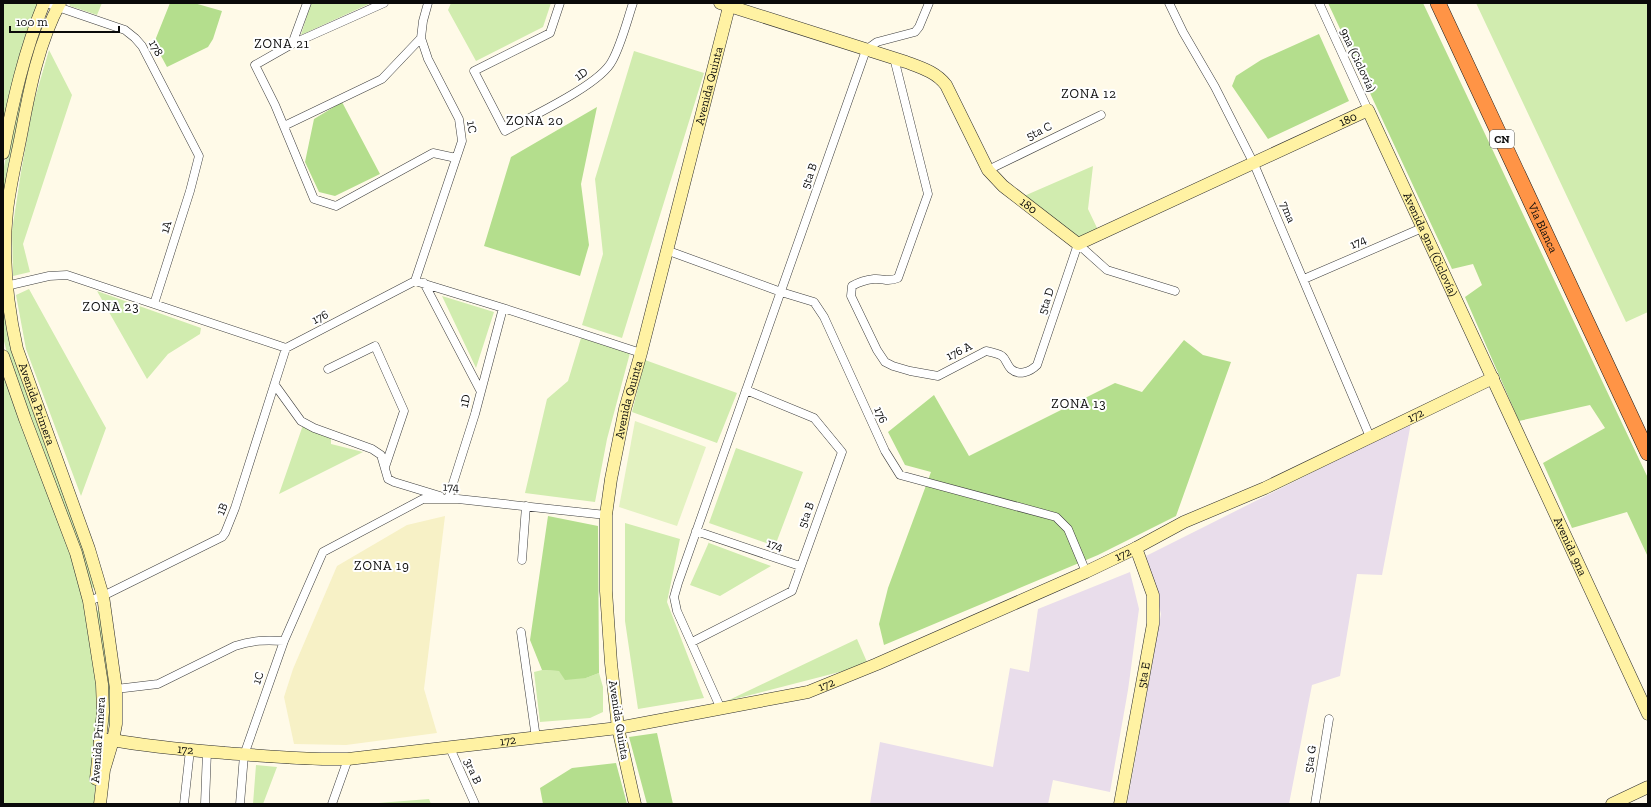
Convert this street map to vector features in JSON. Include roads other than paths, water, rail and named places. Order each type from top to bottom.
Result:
[{"type":"highway","name":"Vía Blanca","points":[[1438,3],[1648,453]]},
{"type":"street","name":"178","points":[[45,3],[59,5],[124,30],[135,38],[142,46],[199,156]]},
{"type":"street","points":[[3,153],[11,109],[22,65],[45,3]]},
{"type":"street","points":[[292,44],[307,3]]},
{"type":"street","points":[[384,3],[292,44],[255,65],[284,126],[314,199],[336,206],[433,153],[456,158]]},
{"type":"street","name":"1C","points":[[415,281],[462,141],[459,119],[428,59],[421,38],[422,21],[428,3]]},
{"type":"street","name":"1D","points":[[560,3],[550,33],[474,71],[505,131],[585,87],[599,76],[612,62],[633,3]]},
{"type":"street","points":[[866,50],[877,42],[915,32],[919,27],[929,3]]},
{"type":"street","name":"7ma","points":[[1169,3],[1183,32],[1215,87],[1254,164],[1370,437]]},
{"type":"street","name":"9na (Ciclovía)","points":[[1319,3],[1368,110]]},
{"type":"street","name":"180","points":[[726,4],[894,58],[930,71],[940,77],[946,85],[988,170],[1003,186],[1078,244],[1254,164],[1368,110]]},
{"type":"street","name":"Avenida Quinta","points":[[635,804],[618,728],[610,663],[606,591],[606,514],[611,479],[625,409],[641,353],[726,4]]},
{"type":"street","name":"Avenida Primera","points":[[59,5],[42,47],[30,89],[7,211],[5,251],[6,286],[10,318],[17,349],[86,541],[103,596],[116,689],[116,724],[104,770],[100,804]]},
{"type":"street","points":[[284,126],[382,79],[421,38]]},
{"type":"street","name":"5ta B","points":[[721,709],[677,611],[674,597],[866,50]]},
{"type":"street","name":"176 A","points":[[894,58],[928,194],[898,278],[890,282],[875,279],[862,281],[852,286],[851,296],[877,350],[885,362],[893,366],[938,376],[986,351],[1000,355],[1006,359],[1011,369],[1017,372],[1024,373],[1037,366]]},
{"type":"street","name":"Avenida 9na (Ciclovía)","points":[[1368,110],[1493,378]]},
{"type":"street","name":"5ta C","points":[[988,170],[1101,114]]},
{"type":"street","name":"1A","points":[[154,304],[190,191],[199,156]]},
{"type":"street","name":"174","points":[[1304,279],[1422,228]]},
{"type":"street","points":[[1078,244],[1107,270],[1175,291]]},
{"type":"street","name":"5ta D","points":[[1037,366],[1078,244]]},
{"type":"street","name":"176","points":[[666,250],[781,292],[814,302],[824,317],[885,451],[900,476],[1056,517],[1068,529],[1086,572]]},
{"type":"street","points":[[6,286],[49,276],[67,275],[286,348]]},
{"type":"street","points":[[415,281],[641,353]]},
{"type":"street","name":"176","points":[[286,348],[415,281]]},
{"type":"street","points":[[424,283],[480,390]]},
{"type":"street","name":"1D","points":[[448,499],[475,414],[480,390],[503,308]]},
{"type":"street","points":[[328,369],[375,346],[404,411],[385,467]]},
{"type":"street","name":"1B","points":[[90,601],[222,537],[236,508],[286,348]]},
{"type":"street","name":"Avenida Primera","points":[[3,356],[25,419],[76,553],[90,601],[102,684],[103,712],[92,804]]},
{"type":"street","name":"172","points":[[100,740],[113,740],[207,752],[319,760],[348,759],[618,728],[808,692],[877,664],[1086,572],[1136,548],[1184,522],[1265,488],[1493,378]]},
{"type":"street","name":"Avenida 9na","points":[[1493,378],[1648,714]]},
{"type":"street","points":[[275,385],[301,421],[314,428],[372,449],[381,455],[388,479],[448,499]]},
{"type":"street","name":"5ta B","points":[[692,642],[792,591],[842,452],[814,418],[746,390]]},
{"type":"street","name":"174","points":[[317,565],[323,552],[423,499],[448,499],[606,514]]},
{"type":"street","points":[[522,560],[526,506]]},
{"type":"street","name":"174","points":[[696,531],[800,566]]},
{"type":"street","name":"5ta E","points":[[1120,804],[1153,624],[1153,595],[1136,548]]},
{"type":"street","name":"1C","points":[[240,804],[244,754],[284,641],[317,565]]},
{"type":"street","points":[[521,632],[536,738]]},
{"type":"street","points":[[116,689],[158,684],[235,646],[247,642],[261,640],[284,641]]},
{"type":"street","name":"5ta G","points":[[1315,804],[1329,718]]},
{"type":"street","name":"3ra B","points":[[450,748],[475,804]]},
{"type":"street","points":[[184,804],[190,750]]},
{"type":"street","points":[[205,804],[207,752]]},
{"type":"street","points":[[332,804],[348,759]]},
{"type":"street","points":[[1612,804],[1648,787]]},
{"type":"district","name":"ZONA 21","points":[[282,43]]},
{"type":"district","name":"ZONA 12","points":[[1089,93]]},
{"type":"district","name":"ZONA 20","points":[[535,120]]},
{"type":"district","name":"ZONA 23","points":[[111,306]]},
{"type":"district","name":"ZONA 13","points":[[1079,403]]},
{"type":"district","name":"ZONA 19","points":[[382,565]]}]
